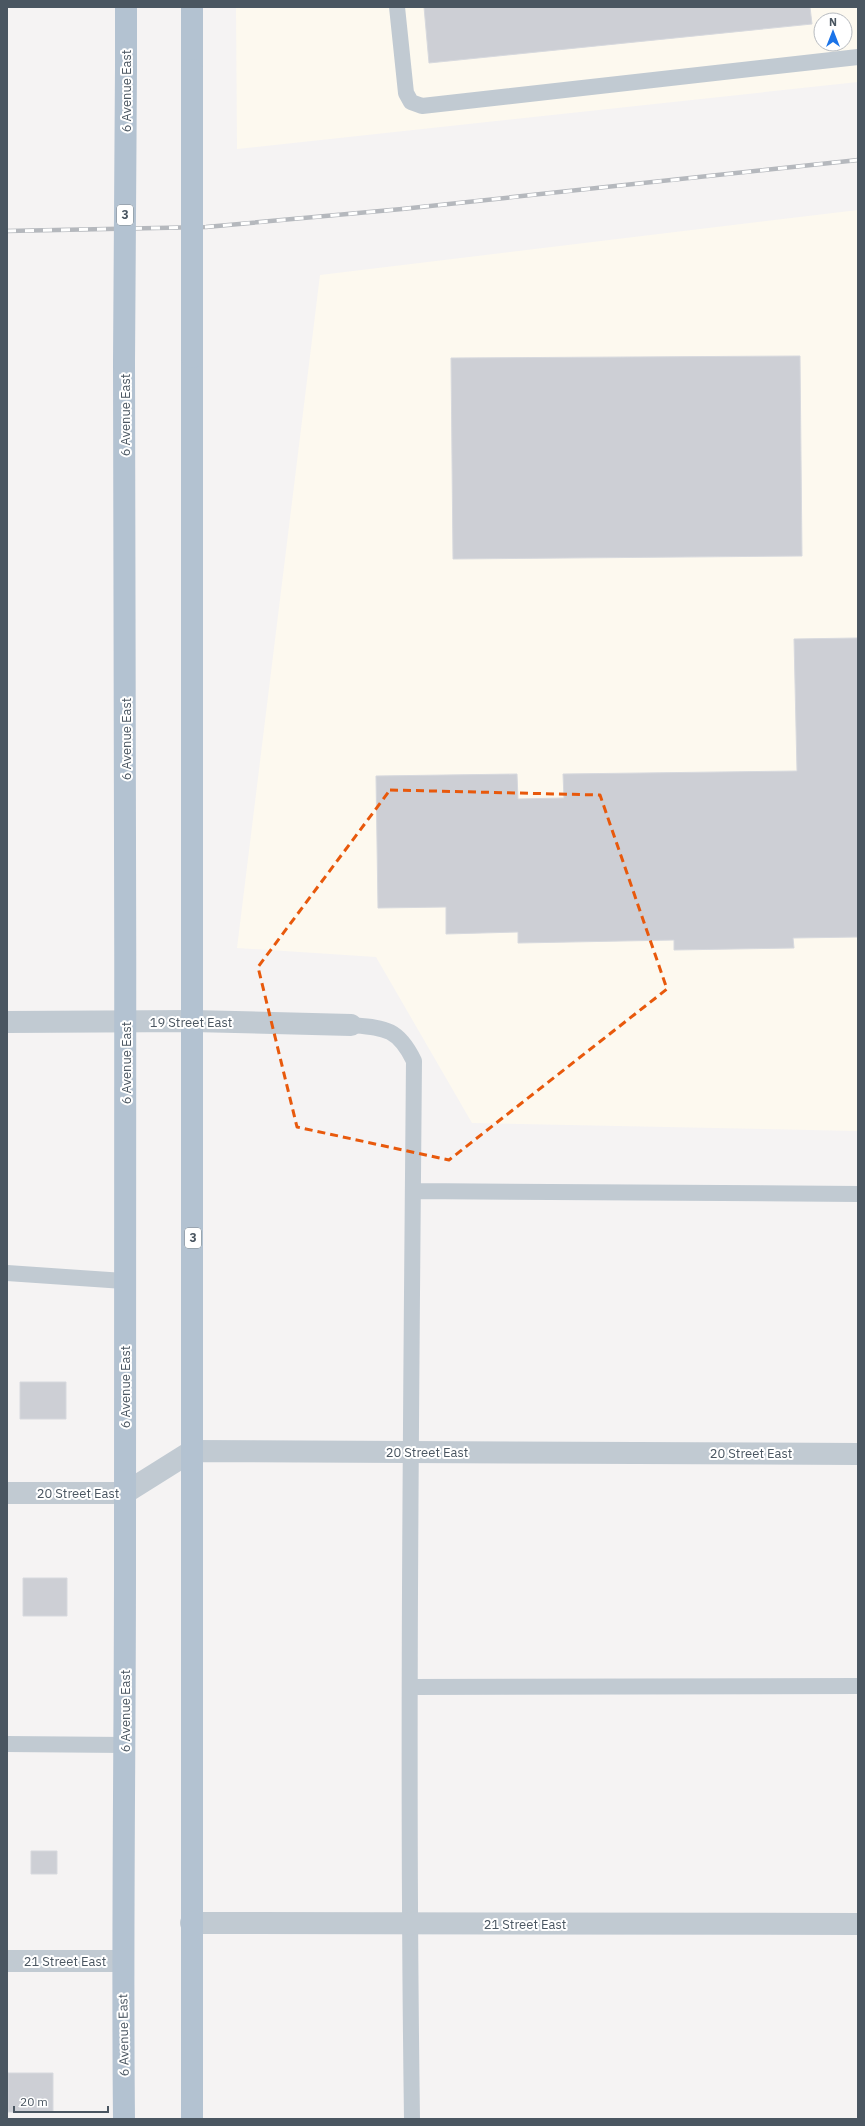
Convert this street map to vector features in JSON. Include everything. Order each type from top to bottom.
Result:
[{"type":"main road","name":"6 Avenue East","points":[[124,2119],[122,1961],[125,1745],[124,1281],[127,1022],[124,363],[126,7]]},
{"type":"main road","name":"3","points":[[192,7],[192,2119]]},
{"type":"street","name":"19 Street East","points":[[7,1022],[193,1021],[351,1026]]},
{"type":"street","name":"20 Street East","points":[[7,1493],[125,1493],[192,1451],[858,1454]]},
{"type":"street","name":"21 Street East","points":[[191,1923],[858,1924]]},
{"type":"street","name":"21 Street East","points":[[7,1961],[122,1961]]},
{"type":"lane","points":[[397,7],[406,93],[411,102],[422,106],[858,57]]},
{"type":"lane","points":[[351,1026],[373,1027],[390,1031],[402,1040],[414,1061],[409,1924],[412,2119]]},
{"type":"lane","points":[[413,1191],[858,1194]]},
{"type":"lane","points":[[7,1273],[124,1281]]},
{"type":"lane","points":[[411,1687],[858,1686]]},
{"type":"lane","points":[[7,1744],[125,1745]]},
{"type":"highlighted area","points":[[390,790],[600,795],[667,989],[449,1160],[297,1127],[258,967]]},
{"type":"shaded area","points":[[236,7],[858,7],[858,82],[237,149]]},
{"type":"shaded area","points":[[858,210],[858,1131],[472,1123],[376,957],[237,948],[320,275]]},
{"type":"building","points":[[424,7],[810,7],[812,24],[429,63]]},
{"type":"building","points":[[800,356],[802,556],[453,559],[451,358]]},
{"type":"building","points":[[858,638],[858,937],[793,938],[794,948],[674,950],[674,940],[518,943],[518,932],[446,934],[446,907],[378,908],[376,776],[517,774],[518,799],[564,798],[563,774],[797,771],[794,639]]},
{"type":"building","points":[[20,1382],[66,1382],[66,1419],[20,1419]]},
{"type":"building","points":[[23,1578],[67,1578],[67,1616],[23,1616]]},
{"type":"building","points":[[31,1851],[57,1851],[57,1874],[31,1874]]},
{"type":"building","points":[[8,2073],[53,2073],[53,2112],[8,2112]]},
{"type":"railway","points":[[7,231],[206,227],[402,209],[858,160]]}]
